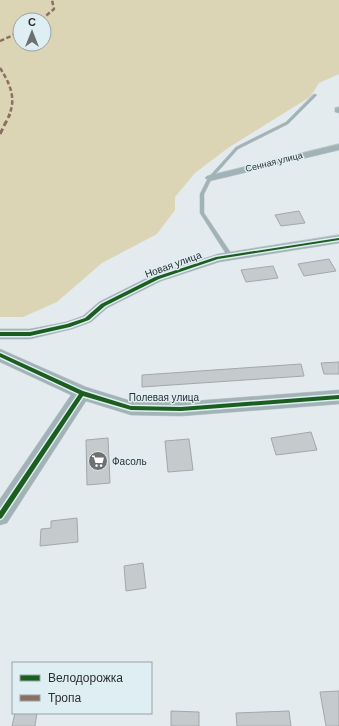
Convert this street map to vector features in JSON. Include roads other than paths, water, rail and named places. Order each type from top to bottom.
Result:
[{"type":"street","name":"Сенная улица","points":[[210,178],[339,147]]},
{"type":"street","name":"Новая улица","points":[[0,334],[30,334],[68,326],[87,319],[103,305],[157,278],[218,258],[339,239]]},
{"type":"street","name":"Полевая улица","points":[[0,355],[82,393],[131,408],[181,409],[339,396]]},
{"type":"street","points":[[0,516],[82,393]]},
{"type":"lane","points":[[230,256],[202,214],[202,194],[210,178],[237,148],[287,123],[315,95]]},
{"type":"place","name":"Фасоль","points":[[98,461]]}]
